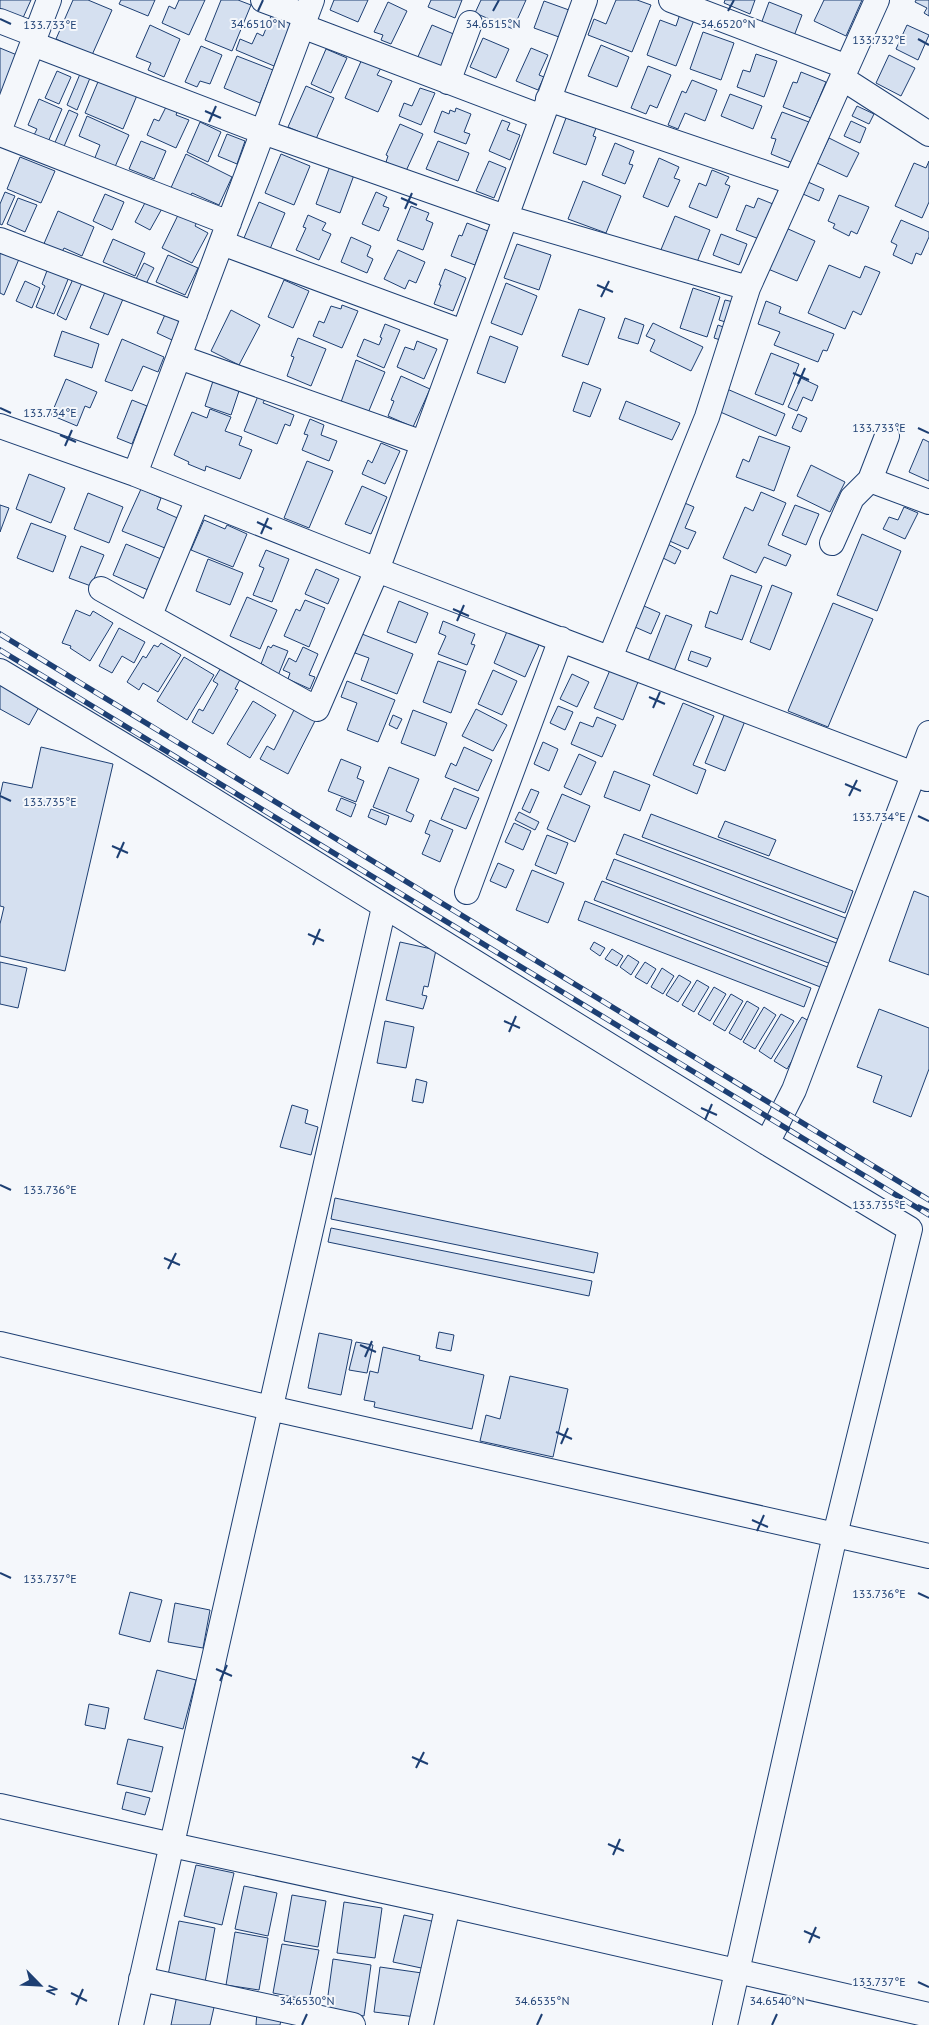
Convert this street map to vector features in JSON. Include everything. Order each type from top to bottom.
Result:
[{"type":"street","points":[[0,129],[50,0]]},
{"type":"street","points":[[264,0],[306,14],[448,82],[545,108],[795,183]]},
{"type":"street","points":[[101,589],[317,709],[377,570],[585,0]]},
{"type":"street","points":[[671,0],[844,72],[929,134]]},
{"type":"street","points":[[610,658],[707,416],[748,288],[877,0]]},
{"type":"street","points":[[135,474],[306,14]]},
{"type":"street","points":[[0,21],[34,40],[263,132],[505,217],[748,288]]},
{"type":"street","points":[[448,82],[470,23]]},
{"type":"street","points":[[0,134],[225,233],[463,332]]},
{"type":"street","points":[[0,240],[195,314]]},
{"type":"street","points":[[179,357],[423,443]]},
{"type":"street","points":[[0,426],[135,474],[377,570],[922,777]]},
{"type":"street","points":[[832,543],[852,498],[870,480],[887,436]]},
{"type":"street","points":[[870,480],[929,502]]},
{"type":"street","points":[[150,615],[198,499]]},
{"type":"street","points":[[467,892],[561,639]]},
{"type":"street","points":[[0,671],[910,1229],[835,1535],[725,2025]]},
{"type":"street","points":[[767,1143],[794,1090],[922,777],[929,733]]},
{"type":"street","points":[[131,2025],[384,907]]},
{"type":"street","points":[[0,1344],[270,1408],[929,1556]]},
{"type":"street","points":[[0,1806],[448,1905],[737,1973],[929,2015]]},
{"type":"street","points":[[421,2025],[448,1905]]},
{"type":"street","points":[[141,1980],[353,2025]]},
{"type":"building","points":[[0,0],[31,0],[22,20],[0,11]]},
{"type":"building","points":[[73,0],[88,0],[112,10],[92,55],[56,39]]},
{"type":"building","points":[[121,0],[155,0],[148,16],[119,4]]},
{"type":"building","points":[[179,0],[205,0],[189,35],[162,23],[169,6],[175,9]]},
{"type":"building","points":[[221,0],[238,0],[251,5],[232,51],[205,40]]},
{"type":"building","points":[[334,0],[368,0],[358,22],[330,10]]},
{"type":"building","points":[[431,0],[462,0],[455,18],[428,7]]},
{"type":"building","points":[[481,0],[526,0],[513,29],[475,13]]},
{"type":"building","points":[[616,0],[637,0],[651,5],[632,52],[588,35],[594,19],[606,24]]},
{"type":"building","points":[[725,0],[755,0],[750,14],[724,3]]},
{"type":"building","points":[[824,0],[862,0],[846,36],[814,21]]},
{"type":"building","points":[[916,0],[929,0],[929,16],[924,13],[927,8],[915,2]]},
{"type":"building","points":[[544,1],[569,10],[559,37],[534,28]]},
{"type":"building","points":[[388,2],[407,11],[391,44],[381,40],[383,35],[374,32]]},
{"type":"building","points":[[769,2],[802,15],[794,36],[761,24]]},
{"type":"building","points":[[273,11],[293,20],[274,66],[236,50],[240,39],[252,44],[257,33],[263,36]]},
{"type":"building","points":[[680,14],[694,20],[676,66],[647,55],[660,20],[676,26]]},
{"type":"building","points":[[150,25],[180,39],[164,77],[148,70],[151,63],[136,57]]},
{"type":"building","points":[[432,25],[456,35],[441,69],[417,59]]},
{"type":"building","points":[[907,25],[929,35],[918,60],[896,49]]},
{"type":"building","points":[[703,32],[734,43],[721,80],[690,69]]},
{"type":"building","points":[[483,38],[509,49],[496,78],[470,67]]},
{"type":"building","points":[[601,45],[629,57],[617,87],[588,76]]},
{"type":"building","points":[[201,46],[222,55],[210,84],[200,81],[197,87],[185,82]]},
{"type":"building","points":[[0,48],[17,55],[0,96]]},
{"type":"building","points":[[531,48],[548,55],[539,75],[544,77],[538,90],[516,81]]},
{"type":"building","points":[[326,49],[347,58],[331,93],[311,84]]},
{"type":"building","points":[[756,54],[777,61],[764,97],[737,87],[743,70],[750,72]]},
{"type":"building","points":[[889,55],[915,68],[901,96],[876,83]]},
{"type":"building","points":[[237,56],[273,70],[260,103],[224,88]]},
{"type":"building","points":[[362,59],[381,68],[377,75],[392,81],[378,112],[345,98]]},
{"type":"building","points":[[648,66],[671,75],[657,108],[650,105],[646,114],[631,108]]},
{"type":"building","points":[[57,71],[71,77],[59,104],[45,98]]},
{"type":"building","points":[[801,72],[826,82],[811,118],[783,107],[793,82],[797,83]]},
{"type":"building","points":[[80,74],[90,78],[77,110],[67,105]]},
{"type":"building","points":[[100,77],[138,93],[123,129],[85,113]]},
{"type":"building","points":[[692,80],[717,90],[705,121],[685,113],[678,129],[668,125],[682,91],[686,93]]},
{"type":"building","points":[[306,86],[334,98],[316,139],[288,127]]},
{"type":"building","points":[[420,88],[435,93],[421,125],[399,116],[404,103],[412,106]]},
{"type":"building","points":[[730,94],[762,106],[753,129],[721,116]]},
{"type":"building","points":[[39,99],[62,109],[48,142],[34,135],[37,129],[28,125]]},
{"type":"building","points":[[167,105],[178,110],[176,115],[189,120],[176,148],[147,135],[154,119],[159,121]]},
{"type":"building","points":[[857,106],[874,114],[869,124],[852,116]]},
{"type":"building","points":[[456,108],[471,114],[464,132],[470,134],[466,144],[434,132],[442,111],[449,114],[450,110],[455,112]]},
{"type":"building","points":[[69,110],[78,114],[62,151],[53,147]]},
{"type":"building","points":[[782,112],[809,122],[793,163],[771,154],[776,139],[771,138]]},
{"type":"building","points":[[87,116],[129,135],[114,169],[94,160],[100,145],[79,136]]},
{"type":"building","points":[[566,118],[596,128],[593,136],[596,137],[586,165],[553,153]]},
{"type":"building","points":[[502,120],[510,123],[507,130],[520,135],[510,160],[489,151]]},
{"type":"building","points":[[851,121],[866,128],[860,143],[844,136]]},
{"type":"building","points":[[200,122],[221,132],[208,162],[187,152]]},
{"type":"building","points":[[400,124],[423,134],[406,171],[386,162],[388,156],[386,155]]},
{"type":"building","points":[[227,134],[245,141],[237,164],[218,156]]},
{"type":"building","points":[[829,138],[859,153],[847,177],[817,163]]},
{"type":"building","points":[[141,141],[166,151],[154,179],[129,169]]},
{"type":"building","points":[[438,141],[469,153],[458,181],[426,169]]},
{"type":"building","points":[[615,143],[634,151],[629,164],[633,165],[625,184],[602,175]]},
{"type":"building","points":[[186,154],[232,177],[219,205],[192,193],[189,198],[170,190]]},
{"type":"building","points":[[281,154],[310,166],[294,205],[265,193]]},
{"type":"building","points":[[20,157],[55,171],[41,203],[7,189]]},
{"type":"building","points":[[659,158],[679,167],[674,178],[680,180],[668,207],[643,197]]},
{"type":"building","points":[[489,161],[506,168],[494,198],[476,191]]},
{"type":"building","points":[[929,161],[929,202],[922,218],[895,206],[914,163],[926,168]]},
{"type":"building","points":[[330,166],[354,175],[340,213],[316,204]]},
{"type":"building","points":[[712,170],[729,177],[725,184],[730,186],[717,218],[689,207],[699,183],[706,186]]},
{"type":"building","points":[[583,181],[621,196],[606,233],[568,219]]},
{"type":"building","points":[[808,182],[824,189],[819,201],[803,194]]},
{"type":"building","points":[[5,192],[15,196],[2,225],[0,224],[0,204]]},
{"type":"building","points":[[376,192],[387,197],[383,206],[389,208],[379,231],[362,224]]},
{"type":"building","points":[[105,194],[124,202],[112,230],[93,221]]},
{"type":"building","points":[[839,195],[869,207],[857,234],[851,231],[849,236],[833,228],[835,224],[828,221]]},
{"type":"building","points":[[148,197],[164,205],[150,230],[135,222]]},
{"type":"building","points":[[18,198],[37,205],[25,232],[7,224]]},
{"type":"building","points":[[758,198],[773,204],[759,239],[736,230],[746,205],[754,208]]},
{"type":"building","points":[[259,202],[285,213],[270,249],[244,238]]},
{"type":"building","points":[[411,206],[429,213],[426,220],[433,223],[423,250],[397,240]]},
{"type":"building","points":[[58,211],[94,227],[82,256],[64,248],[61,254],[43,246]]},
{"type":"building","points":[[180,211],[198,220],[195,226],[208,233],[192,263],[162,248]]},
{"type":"building","points":[[308,215],[326,223],[322,230],[331,234],[319,260],[296,250],[306,228],[303,227]]},
{"type":"building","points":[[675,216],[710,230],[695,267],[660,252]]},
{"type":"building","points":[[901,220],[929,232],[929,237],[921,255],[916,253],[912,264],[893,255],[897,245],[891,242]]},
{"type":"building","points":[[467,223],[488,231],[475,265],[451,256],[459,235],[462,236]]},
{"type":"building","points":[[786,228],[815,241],[797,281],[768,269]]},
{"type":"building","points":[[721,234],[747,244],[739,265],[713,255]]},
{"type":"building","points":[[351,237],[371,246],[367,256],[373,259],[367,273],[341,262]]},
{"type":"building","points":[[113,239],[145,253],[135,276],[103,262]]},
{"type":"building","points":[[517,244],[551,255],[539,290],[504,278]]},
{"type":"building","points":[[398,250],[425,262],[416,283],[409,280],[405,289],[384,279]]},
{"type":"building","points":[[0,251],[19,259],[4,295],[0,293]]},
{"type":"building","points":[[168,255],[198,268],[185,295],[156,282]]},
{"type":"building","points":[[144,263],[154,268],[145,286],[135,281]]},
{"type":"building","points":[[829,265],[860,278],[865,266],[880,272],[861,315],[853,311],[845,329],[808,313]]},
{"type":"building","points":[[48,268],[69,277],[54,314],[36,307],[45,286],[42,284]]},
{"type":"building","points":[[445,269],[466,278],[453,311],[434,304]]},
{"type":"building","points":[[73,279],[82,283],[66,320],[57,315]]},
{"type":"building","points":[[284,280],[309,291],[293,328],[268,317]]},
{"type":"building","points":[[25,281],[40,288],[32,308],[16,301]]},
{"type":"building","points":[[506,283],[537,296],[522,335],[491,323]]},
{"type":"building","points":[[693,288],[720,297],[707,337],[680,328]]},
{"type":"building","points":[[105,292],[123,299],[108,335],[90,328]]},
{"type":"building","points":[[725,300],[738,303],[732,324],[719,320]]},
{"type":"building","points":[[766,301],[781,307],[779,313],[834,334],[827,351],[823,350],[818,362],[774,345],[780,332],[758,324]]},
{"type":"building","points":[[342,305],[358,311],[342,348],[313,336],[319,321],[324,323],[331,306],[341,309]]},
{"type":"building","points":[[579,309],[605,318],[588,365],[562,356]]},
{"type":"building","points":[[167,310],[176,313],[179,324],[172,340],[157,333]]},
{"type":"building","points":[[231,310],[260,325],[239,365],[211,351]]},
{"type":"building","points":[[625,318],[644,325],[638,344],[618,338]]},
{"type":"building","points":[[653,323],[703,347],[691,371],[650,351],[655,340],[646,336]]},
{"type":"building","points":[[385,324],[400,330],[384,368],[357,356],[364,339],[379,345]]},
{"type":"building","points":[[718,325],[731,330],[727,342],[714,338]]},
{"type":"building","points":[[62,331],[99,344],[92,368],[54,356]]},
{"type":"building","points":[[490,336],[518,347],[505,383],[477,373]]},
{"type":"building","points":[[298,338],[326,349],[311,386],[287,376],[294,357],[291,356]]},
{"type":"building","points":[[122,339],[164,357],[158,372],[143,366],[132,391],[105,381]]},
{"type":"building","points":[[417,341],[437,349],[424,379],[397,367],[405,347],[414,350]]},
{"type":"building","points":[[771,353],[799,364],[783,405],[755,394]]},
{"type":"building","points":[[356,360],[385,372],[368,413],[341,402]]},
{"type":"building","points":[[401,376],[430,389],[413,427],[388,416],[394,401],[391,400]]},
{"type":"building","points":[[801,378],[818,386],[812,401],[803,397],[797,411],[788,407]]},
{"type":"building","points":[[66,379],[97,392],[90,408],[85,406],[77,426],[51,415]]},
{"type":"building","points":[[213,381],[239,391],[231,415],[205,406]]},
{"type":"building","points":[[583,382],[601,389],[590,417],[573,411]]},
{"type":"building","points":[[727,389],[785,414],[776,436],[718,411]]},
{"type":"building","points":[[258,396],[265,399],[263,403],[294,415],[290,426],[285,424],[277,444],[244,431]]},
{"type":"building","points":[[132,400],[147,406],[132,444],[117,438]]},
{"type":"building","points":[[626,401],[680,423],[672,440],[619,419]]},
{"type":"building","points":[[210,409],[231,417],[225,431],[242,437],[239,445],[252,450],[240,479],[206,466],[205,471],[188,464],[189,462],[174,455],[192,412],[207,418]]},
{"type":"building","points":[[798,414],[807,418],[801,432],[792,428]]},
{"type":"building","points":[[310,419],[324,425],[321,435],[337,441],[329,461],[302,450],[308,435],[304,434]]},
{"type":"building","points":[[759,436],[790,447],[774,491],[736,477],[743,459],[749,462]]},
{"type":"building","points":[[923,439],[929,442],[929,481],[909,472]]},
{"type":"building","points":[[381,443],[400,451],[385,484],[362,474],[368,460],[372,463]]},
{"type":"building","points":[[307,461],[333,471],[309,528],[284,518]]},
{"type":"building","points":[[811,465],[845,482],[830,512],[797,496]]},
{"type":"building","points":[[29,474],[65,488],[51,523],[16,509]]},
{"type":"building","points":[[362,486],[387,497],[371,534],[345,524]]},
{"type":"building","points":[[141,489],[161,498],[157,509],[182,520],[170,550],[122,531]]},
{"type":"building","points":[[761,492],[786,503],[768,545],[791,555],[786,566],[764,557],[756,573],[723,558],[745,507],[753,511]]},
{"type":"building","points":[[88,493],[123,507],[109,543],[74,529]]},
{"type":"building","points":[[680,501],[694,507],[685,528],[696,532],[688,549],[665,539]]},
{"type":"building","points":[[0,505],[9,508],[0,532]]},
{"type":"building","points":[[795,505],[819,514],[806,545],[782,535]]},
{"type":"building","points":[[904,507],[918,513],[905,539],[883,529],[889,517],[898,520]]},
{"type":"building","points":[[204,520],[225,529],[227,525],[247,534],[233,567],[191,550]]},
{"type":"building","points":[[31,523],[66,536],[53,572],[17,558]]},
{"type":"building","points":[[862,534],[901,551],[877,611],[837,595]]},
{"type":"building","points":[[664,542],[681,551],[675,564],[657,555]]},
{"type":"building","points":[[126,544],[161,559],[148,590],[113,575]]},
{"type":"building","points":[[81,546],[104,555],[91,586],[69,578]]},
{"type":"building","points":[[266,550],[289,559],[272,602],[253,595],[264,568],[259,566]]},
{"type":"building","points":[[208,559],[243,573],[230,605],[196,591]]},
{"type":"building","points":[[316,569],[339,579],[328,604],[305,594]]},
{"type":"building","points":[[731,575],[762,586],[742,640],[705,627],[710,611],[717,614]]},
{"type":"building","points":[[772,585],[792,593],[770,650],[750,642]]},
{"type":"building","points":[[247,597],[277,610],[260,649],[230,636]]},
{"type":"building","points":[[305,600],[325,608],[309,647],[284,636],[296,609],[300,611]]},
{"type":"building","points":[[399,601],[428,613],[416,643],[387,632]]},
{"type":"building","points":[[833,603],[873,619],[828,727],[788,711]]},
{"type":"building","points":[[644,606],[660,613],[651,634],[635,627]]},
{"type":"building","points":[[76,610],[90,616],[93,611],[113,623],[90,661],[70,648],[71,646],[62,643]]},
{"type":"building","points":[[666,615],[692,625],[674,671],[648,661]]},
{"type":"building","points":[[443,621],[475,634],[471,644],[475,645],[467,665],[438,654],[446,636],[439,633]]},
{"type":"building","points":[[119,628],[145,642],[134,663],[122,656],[112,673],[99,666]]},
{"type":"building","points":[[508,629],[540,643],[525,677],[494,663]]},
{"type":"building","points":[[362,634],[413,654],[397,694],[361,680],[369,658],[355,653]]},
{"type":"building","points":[[161,643],[181,655],[158,692],[143,683],[139,690],[127,682],[143,656],[146,658],[154,645],[158,647]]},
{"type":"building","points":[[273,645],[288,651],[277,678],[262,672],[264,665],[261,664],[268,646],[271,648]]},
{"type":"building","points":[[303,647],[318,654],[309,675],[315,677],[310,689],[288,679],[290,673],[283,670],[289,658],[296,662]]},
{"type":"building","points":[[691,651],[711,658],[707,667],[688,660]]},
{"type":"building","points":[[184,657],[214,675],[187,720],[157,701]]},
{"type":"building","points":[[225,661],[244,672],[235,689],[238,690],[213,734],[192,722],[199,709],[203,711],[218,684],[213,681]]},
{"type":"building","points":[[438,661],[466,671],[451,713],[423,702]]},
{"type":"building","points":[[493,670],[517,681],[502,715],[478,704]]},
{"type":"building","points":[[610,670],[638,682],[623,720],[594,708]]},
{"type":"building","points":[[572,674],[589,682],[577,707],[560,699]]},
{"type":"building","points":[[347,681],[395,700],[378,742],[347,730],[357,703],[341,697]]},
{"type":"building","points":[[0,685],[39,707],[29,725],[0,709]]},
{"type":"building","points":[[253,701],[276,715],[250,758],[227,744]]},
{"type":"building","points":[[683,703],[714,716],[693,765],[706,770],[697,794],[653,775]]},
{"type":"building","points":[[558,706],[573,712],[565,730],[550,723]]},
{"type":"building","points":[[295,708],[316,719],[288,774],[260,759],[267,746],[274,750]]},
{"type":"building","points":[[476,709],[507,725],[493,751],[462,736]]},
{"type":"building","points":[[413,710],[447,723],[435,756],[401,743]]},
{"type":"building","points":[[725,713],[745,721],[725,771],[705,763]]},
{"type":"building","points":[[393,715],[402,719],[397,729],[389,725]]},
{"type":"building","points":[[597,717],[616,725],[602,757],[571,744],[580,722],[593,727]]},
{"type":"building","points":[[543,742],[558,749],[549,771],[534,764]]},
{"type":"building","points":[[41,747],[113,764],[65,971],[0,956],[0,924],[4,907],[0,906],[0,796],[3,782],[32,788]]},
{"type":"building","points":[[464,747],[492,760],[478,791],[445,777],[451,763],[456,766]]},
{"type":"building","points":[[579,754],[596,762],[581,795],[564,787]]},
{"type":"building","points":[[341,759],[361,767],[357,778],[364,781],[356,802],[328,791]]},
{"type":"building","points":[[389,767],[419,779],[406,811],[414,815],[411,822],[373,807]]},
{"type":"building","points":[[614,771],[650,785],[640,811],[604,797]]},
{"type":"building","points":[[454,788],[479,798],[466,829],[441,819]]},
{"type":"building","points":[[531,789],[539,792],[530,813],[522,809]]},
{"type":"building","points":[[562,794],[590,806],[575,842],[547,829]]},
{"type":"building","points":[[341,798],[356,804],[351,817],[336,810]]},
{"type":"building","points":[[371,809],[389,816],[386,825],[368,817]]},
{"type":"building","points":[[519,812],[539,822],[535,830],[515,820]]},
{"type":"building","points":[[651,814],[853,891],[845,913],[642,837]]},
{"type":"building","points":[[430,820],[453,830],[440,862],[422,854],[430,835],[425,833]]},
{"type":"building","points":[[725,821],[776,840],[769,856],[718,837]]},
{"type":"building","points":[[514,823],[531,831],[523,850],[505,842]]},
{"type":"building","points":[[624,834],[848,919],[840,940],[616,854]]},
{"type":"building","points":[[547,835],[568,843],[556,874],[535,865]]},
{"type":"building","points":[[614,859],[839,944],[831,964],[606,879]]},
{"type":"building","points":[[498,863],[514,870],[506,888],[490,881]]},
{"type":"building","points":[[532,870],[564,883],[548,923],[516,910]]},
{"type":"building","points":[[602,881],[830,968],[823,988],[594,900]]},
{"type":"building","points":[[914,891],[929,897],[929,975],[889,961]]},
{"type":"building","points":[[585,901],[811,988],[804,1007],[578,920]]},
{"type":"building","points":[[400,942],[436,950],[428,987],[424,986],[422,995],[427,996],[423,1009],[386,1000]]},
{"type":"building","points":[[594,942],[605,948],[600,956],[590,949]]},
{"type":"building","points":[[612,949],[623,956],[617,966],[605,959]]},
{"type":"building","points":[[628,955],[639,962],[631,975],[620,967]]},
{"type":"building","points":[[0,962],[27,968],[18,1008],[0,1004]]},
{"type":"building","points":[[645,962],[656,969],[647,984],[635,977]]},
{"type":"building","points":[[662,968],[674,976],[663,994],[651,987]]},
{"type":"building","points":[[679,975],[691,982],[678,1002],[666,995]]},
{"type":"building","points":[[697,980],[709,987],[694,1012],[682,1005]]},
{"type":"building","points":[[714,987],[726,994],[710,1021],[698,1014]]},
{"type":"building","points":[[731,994],[743,1001],[725,1031],[713,1024]]},
{"type":"building","points":[[747,1001],[759,1008],[741,1040],[729,1033]]},
{"type":"building","points":[[764,1007],[776,1015],[755,1049],[743,1042]]},
{"type":"building","points":[[879,1009],[929,1028],[929,1069],[911,1117],[873,1102],[882,1076],[857,1067]]},
{"type":"building","points":[[781,1014],[794,1021],[771,1059],[759,1051]]},
{"type":"building","points":[[802,1017],[814,1024],[787,1069],[774,1061]]},
{"type":"building","points":[[385,1021],[414,1027],[406,1068],[377,1063]]},
{"type":"building","points":[[416,1079],[427,1082],[423,1103],[412,1101]]},
{"type":"building","points":[[292,1105],[308,1110],[305,1123],[318,1127],[311,1155],[280,1147]]},
{"type":"building","points":[[335,1198],[598,1253],[594,1273],[331,1219]]},
{"type":"building","points":[[331,1228],[592,1281],[589,1296],[328,1242]]},
{"type":"building","points":[[439,1332],[454,1335],[451,1351],[436,1348]]},
{"type":"building","points":[[319,1333],[352,1340],[341,1395],[308,1388]]},
{"type":"building","points":[[356,1342],[373,1345],[367,1373],[349,1370]]},
{"type":"building","points":[[383,1347],[420,1356],[419,1360],[484,1375],[472,1429],[374,1407],[375,1402],[364,1400],[370,1371],[378,1373]]},
{"type":"building","points":[[510,1376],[568,1389],[553,1457],[480,1441],[486,1415],[500,1419]]},
{"type":"building","points":[[130,1592],[162,1600],[150,1642],[119,1634]]},
{"type":"building","points":[[175,1603],[210,1610],[203,1648],[168,1642]]},
{"type":"building","points":[[157,1670],[196,1680],[183,1729],[144,1719]]},
{"type":"building","points":[[89,1704],[109,1708],[105,1729],[85,1725]]},
{"type":"building","points":[[128,1739],[163,1747],[152,1792],[117,1784]]},
{"type":"building","points":[[126,1792],[150,1798],[145,1815],[122,1809]]},
{"type":"building","points":[[196,1865],[234,1873],[222,1925],[184,1916]]},
{"type":"building","points":[[244,1886],[277,1893],[268,1936],[235,1929]]},
{"type":"building","points":[[292,1895],[326,1901],[318,1947],[284,1941]]},
{"type":"building","points":[[344,1902],[382,1908],[375,1958],[337,1953]]},
{"type":"building","points":[[404,1915],[436,1922],[426,1969],[393,1962]]},
{"type":"building","points":[[179,1921],[215,1928],[205,1982],[168,1975]]},
{"type":"building","points":[[235,1932],[268,1938],[259,1990],[226,1985]]},
{"type":"building","points":[[282,1944],[319,1950],[309,2000],[273,1993]]},
{"type":"building","points":[[333,1959],[371,1965],[364,2016],[326,2010]]},
{"type":"building","points":[[380,1967],[422,1973],[416,2017],[374,2012]]},
{"type":"building","points":[[177,1995],[215,2003],[210,2025],[171,2025]]},
{"type":"building","points":[[257,2012],[282,2015],[280,2025],[256,2025]]},
{"type":"railway","points":[[0,634],[929,1200]]},
{"type":"railway","points":[[0,650],[929,1215]]}]
